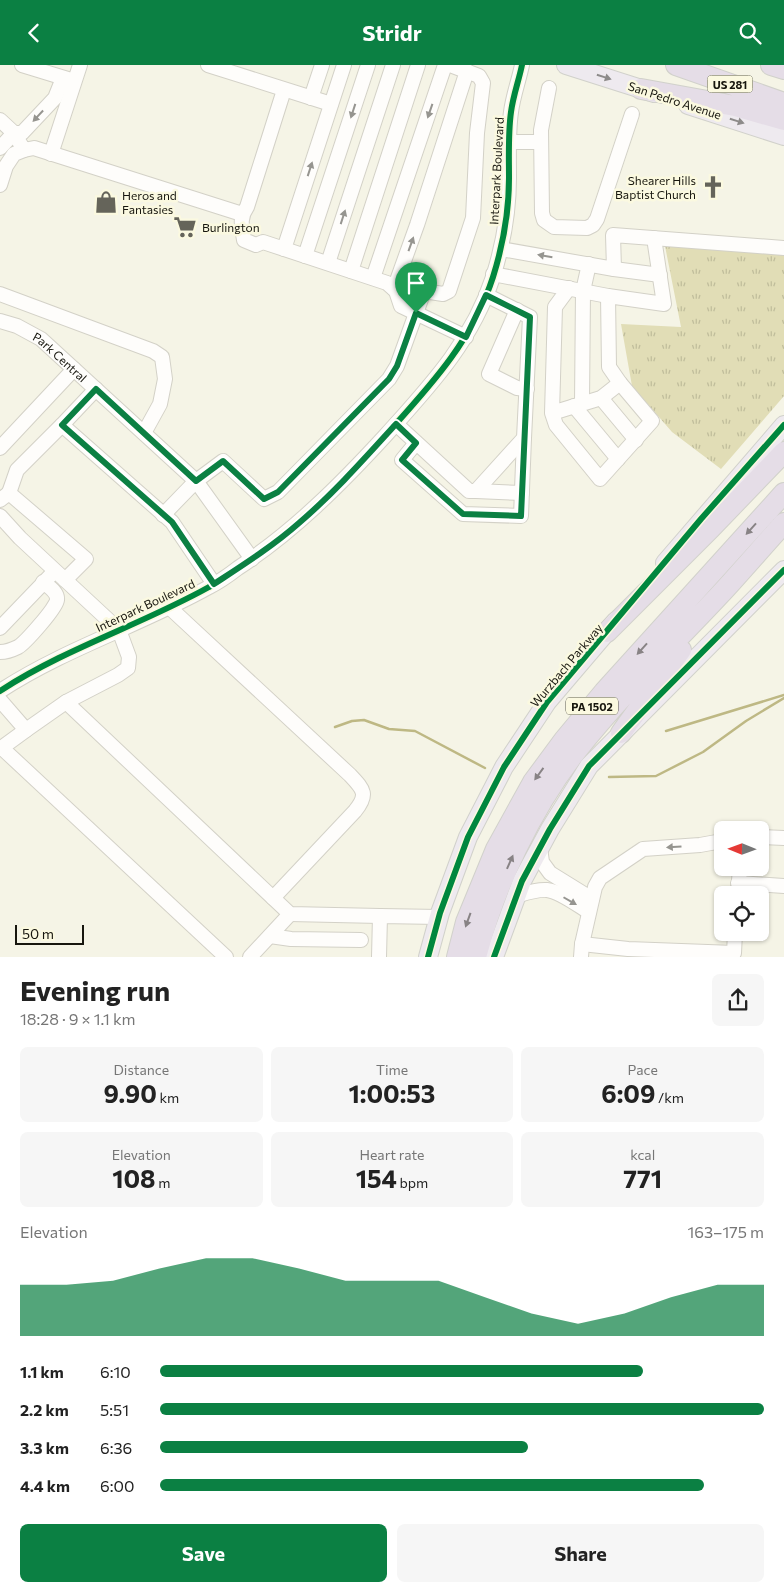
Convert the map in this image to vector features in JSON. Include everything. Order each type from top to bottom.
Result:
[{"type":"highway","name":"US 281","points":[[676,65],[784,103]]},
{"type":"highway","points":[[771,65],[784,69]]},
{"type":"highway","points":[[641,89],[735,106],[784,120]]},
{"type":"highway","points":[[607,632],[712,528],[784,452]]},
{"type":"highway","name":"PA 1502","points":[[457,957],[466,922],[496,849],[533,783],[564,740],[604,692],[784,493]]},
{"type":"highway","name":"PA 1502","points":[[476,957],[483,929],[510,860],[543,800],[576,751],[622,697],[784,523]]},
{"type":"highway","points":[[621,733],[726,587]]},
{"type":"main road","name":"San Pedro Avenue","points":[[566,65],[784,136]]},
{"type":"main road","name":"Wurzbach Parkway","points":[[428,957],[439,917],[468,837],[504,767],[547,702],[701,519],[784,425]]},
{"type":"main road","points":[[494,957],[522,881],[550,829],[589,766],[784,570]]},
{"type":"street","points":[[22,65],[69,80]]},
{"type":"street","points":[[0,148],[54,98],[80,65]]},
{"type":"street","points":[[208,65],[237,70],[284,90],[331,104]]},
{"type":"street","points":[[311,98],[322,65]]},
{"type":"street","points":[[284,249],[344,65]]},
{"type":"street","points":[[305,256],[368,65]]},
{"type":"street","points":[[328,263],[393,65]]},
{"type":"street","points":[[351,271],[418,65]]},
{"type":"street","points":[[373,278],[445,65]]},
{"type":"street","points":[[163,515],[196,481],[223,461],[264,499],[278,492],[389,379],[397,366],[424,291],[443,294],[449,291],[473,217],[477,133],[483,83],[480,76],[450,65]]},
{"type":"street","name":"Interpark Boulevard","points":[[0,691],[26,674],[58,657],[170,607],[214,584],[252,559],[298,524],[339,485],[448,365],[466,337],[486,295],[501,249],[507,213],[511,112],[522,65]]},
{"type":"street","points":[[394,289],[467,71]]},
{"type":"street","points":[[51,154],[69,80]]},
{"type":"street","points":[[550,88],[541,130],[542,213],[544,220],[554,227],[587,228],[593,225],[597,219],[632,114]]},
{"type":"street","points":[[284,90],[247,207],[242,214],[244,240],[256,245],[263,242],[387,283],[394,289],[401,306],[466,337]]},
{"type":"street","points":[[0,120],[18,133],[24,150]]},
{"type":"street","points":[[510,142],[541,142]]},
{"type":"street","points":[[0,185],[6,166],[14,154],[34,149],[242,214]]},
{"type":"street","points":[[614,269],[613,235],[784,248]]},
{"type":"street","points":[[494,274],[608,296],[664,304],[654,238]]},
{"type":"street","points":[[501,249],[614,269],[660,275]]},
{"type":"street","points":[[589,264],[584,291],[578,405],[618,459]]},
{"type":"street","points":[[569,288],[555,307],[552,413],[556,425],[600,479],[652,421],[609,367],[608,296]]},
{"type":"street","points":[[416,443],[402,460],[463,514],[521,516],[530,317],[486,295]]},
{"type":"street","points":[[1,298],[153,351],[162,357],[166,379],[160,404],[144,433]]},
{"type":"street","points":[[517,310],[489,374],[517,388],[527,389]]},
{"type":"street","name":"Park Central","points":[[0,321],[17,326],[41,339],[196,481],[252,559]]},
{"type":"street","points":[[0,447],[74,369]]},
{"type":"street","points":[[552,413],[601,398],[620,383]]},
{"type":"street","points":[[0,628],[43,582],[60,575],[86,559],[4,497],[17,470],[96,389]]},
{"type":"street","points":[[601,398],[636,440]]},
{"type":"street","points":[[396,424],[469,491],[522,493]]},
{"type":"street","points":[[62,425],[172,522],[214,584]]},
{"type":"street","points":[[476,491],[524,438]]},
{"type":"street","points":[[0,516],[20,538],[119,630],[129,657],[128,667],[118,675],[66,701],[1,749],[226,957]]},
{"type":"street","points":[[0,652],[7,652],[20,646],[55,609],[58,599],[54,591],[43,582]]},
{"type":"street","points":[[170,607],[350,775],[361,787],[364,795],[363,802],[273,898]]},
{"type":"street","points":[[0,700],[26,731]]},
{"type":"street","points":[[66,701],[290,914],[439,917]]},
{"type":"street","points":[[769,837],[784,838]]},
{"type":"street","points":[[714,842],[643,849],[600,878],[595,887],[582,951],[637,950],[734,953],[735,941]]},
{"type":"street","points":[[540,848],[542,863],[550,873],[591,906]]},
{"type":"street","points":[[769,887],[784,886]]},
{"type":"street","points":[[516,896],[531,891],[548,889],[591,906]]},
{"type":"street","points":[[250,957],[290,914]]},
{"type":"street","points":[[379,957],[380,916]]},
{"type":"street","points":[[270,936],[291,939],[361,940]]},
{"type":"green space","points":[[665,246],[784,254],[784,396],[721,469],[672,432],[632,386],[621,324],[681,327]]},
{"type":"waterway","points":[[666,731],[784,695]]},
{"type":"waterway","points":[[609,777],[656,776],[703,752],[746,721],[784,698]]},
{"type":"waterway","points":[[335,727],[352,721],[364,720],[389,729],[415,731],[485,768]]},
{"type":"cycle path","points":[[0,691],[77,649],[183,601],[228,576],[259,554],[316,507],[385,436],[433,381],[448,363],[473,322],[484,300],[497,265],[508,203],[511,112],[522,65]]},
{"type":"cycle path","points":[[428,957],[440,913],[468,837],[504,767],[547,702],[701,519],[784,425]]},
{"type":"cycle path","points":[[494,957],[522,881],[550,829],[589,766],[784,570]]},
{"type":"place","name":"Shearer Hills Baptist Church","points":[[713,187]]},
{"type":"place","name":"Heros and Fantasies","points":[[106,202]]},
{"type":"place","name":"Burlington","points":[[185,227]]},
{"type":"route","points":[[486,295],[530,317],[521,516],[463,514],[402,460],[416,443],[396,424],[346,479],[298,524],[252,559],[214,584],[172,522],[62,425],[96,389],[196,481],[223,461],[264,499],[278,492],[389,379],[397,366],[416,313],[466,337],[486,295]]}]
